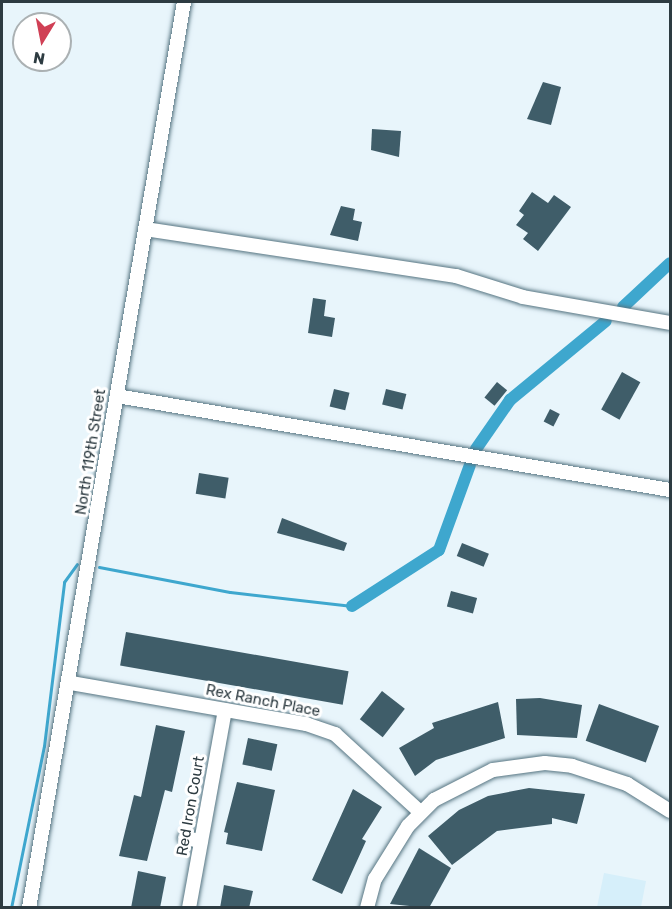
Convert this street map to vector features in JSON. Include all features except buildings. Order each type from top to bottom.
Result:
[{"type":"street","name":"North 119th Street","points":[[29,908],[70,683],[184,2]]},
{"type":"street","points":[[145,229],[456,276],[523,297],[670,323]]},
{"type":"street","points":[[117,396],[670,490]]},
{"type":"street","name":"Rex Ranch Place","points":[[70,683],[225,710],[335,734],[420,812]]},
{"type":"street","name":"Red Iron Court","points":[[189,908],[225,710]]},
{"type":"street","points":[[367,908],[393,844],[420,812],[466,780],[493,770],[545,763],[598,772],[670,811]]},
{"type":"street","points":[[185,838],[201,841]]},
{"type":"shaded area","points":[[604,873],[646,881],[641,907],[597,907]]},
{"type":"waterway","points":[[623,307],[670,263]]},
{"type":"waterway","points":[[476,449],[510,400],[606,321]]},
{"type":"waterway","points":[[352,606],[439,550],[470,465]]},
{"type":"waterway","points":[[11,908],[44,746],[64,582],[77,564]]},
{"type":"waterway","points":[[99,567],[230,592],[352,606]]}]
